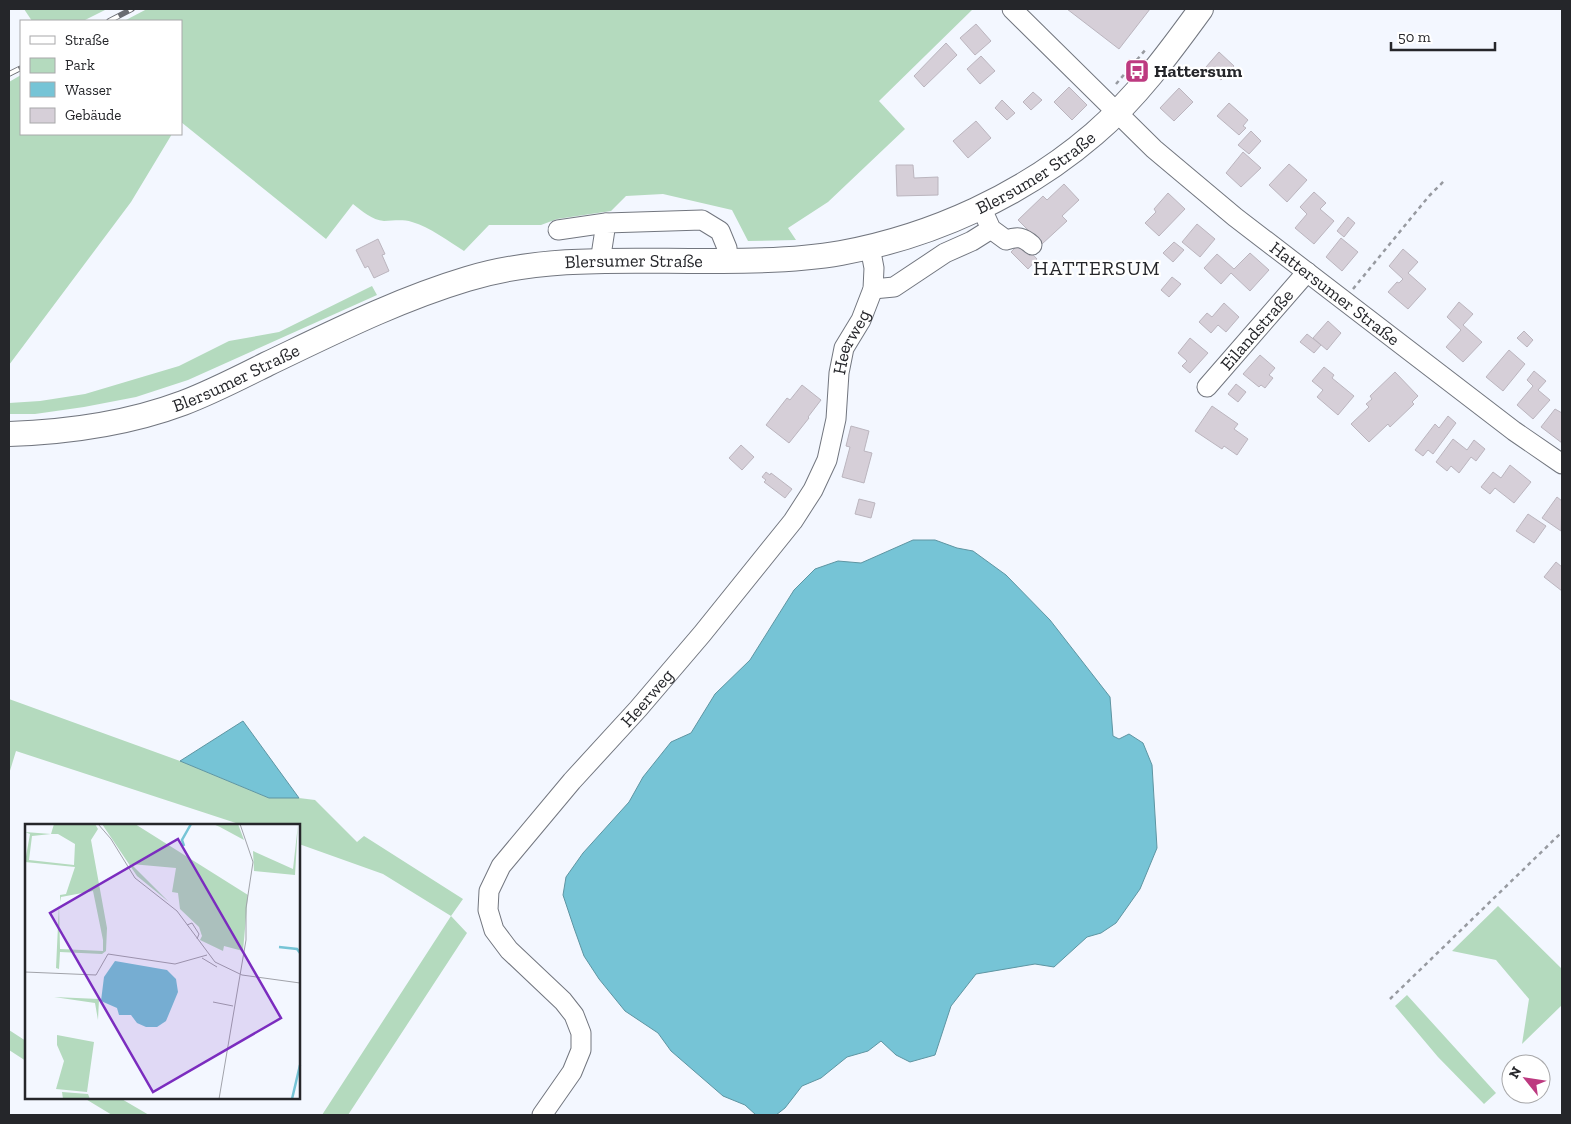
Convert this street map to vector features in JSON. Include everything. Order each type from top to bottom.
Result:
[{"type":"main road","name":"Blersumer Straße","points":[[9,434],[64,431],[92,427],[182,403],[419,294],[471,278],[550,264],[728,261],[808,257],[870,247],[945,223],[1027,183],[1095,133],[1147,81],[1201,9]]},
{"type":"street","name":"Hattersumer Straße","points":[[1012,9],[1154,149],[1235,217],[1514,431],[1562,464]]},
{"type":"street","points":[[981,207],[991,229],[1006,240],[1019,236],[1032,245]]},
{"type":"street","points":[[558,230],[606,223],[702,220],[720,231],[727,248],[728,261]]},
{"type":"street","points":[[600,262],[606,223]]},
{"type":"street","points":[[873,289],[894,287],[945,253],[972,241],[991,229]]},
{"type":"street","name":"Heerweg","points":[[542,1115],[572,1072],[581,1050],[581,1033],[574,1015],[563,1001],[509,950],[494,930],[488,910],[489,891],[501,866],[572,781],[638,709],[695,642],[798,513],[813,490],[827,460],[836,419],[839,373],[844,348],[861,320],[873,289],[874,268],[870,247]]},
{"type":"street","name":"Eilandstraße","points":[[1207,387],[1306,272]]},
{"type":"path","points":[[1344,300],[1429,196],[1445,180]]},
{"type":"path","points":[[1390,999],[1562,832]]},
{"type":"green space","points":[[24,9],[107,9],[85,20],[31,20]]},
{"type":"green space","points":[[147,9],[973,9],[879,101],[905,129],[828,202],[788,228],[796,240],[748,241],[732,210],[663,194],[626,196],[611,211],[557,219],[541,225],[489,225],[464,251],[419,224],[375,219],[353,204],[326,239],[182,123],[182,20],[126,20]]},
{"type":"green space","points":[[20,76],[20,135],[171,135],[131,202],[9,365],[9,82]]},
{"type":"green space","points":[[372,286],[377,295],[188,380],[136,397],[84,407],[35,414],[9,414],[9,403],[40,401],[85,394],[179,366],[229,341],[279,332]]},
{"type":"green space","points":[[9,699],[180,761],[269,798],[315,800],[357,842],[364,836],[463,899],[451,916],[383,874],[300,844],[300,824],[239,824],[16,751],[9,774]]},
{"type":"green space","points":[[1498,906],[1562,969],[1562,1005],[1522,1044],[1529,999],[1496,960],[1452,951]]},
{"type":"green space","points":[[451,916],[467,933],[348,1115],[322,1115]]},
{"type":"green space","points":[[1407,995],[1496,1093],[1484,1104],[1438,1057],[1395,1006]]},
{"type":"green space","points":[[9,1030],[25,1040],[25,1060],[9,1050]]},
{"type":"green space","points":[[86,1099],[122,1099],[149,1115],[112,1115]]},
{"type":"water","points":[[913,540],[935,540],[957,548],[973,551],[1006,575],[1050,620],[1110,697],[1113,736],[1119,739],[1129,734],[1143,743],[1152,765],[1157,848],[1140,889],[1116,923],[1101,933],[1087,937],[1054,967],[1035,964],[976,974],[951,1006],[935,1055],[910,1062],[896,1055],[881,1041],[868,1051],[847,1057],[821,1078],[802,1086],[785,1108],[776,1115],[756,1115],[745,1105],[723,1096],[671,1051],[658,1033],[625,1011],[599,979],[584,956],[563,895],[566,877],[583,853],[629,802],[643,777],[671,742],[691,733],[715,694],[750,660],[794,590],[815,569],[838,561],[861,563]]},
{"type":"water","points":[[243,721],[299,798],[269,798],[180,761]]},
{"type":"building","points":[[1067,9],[1150,9],[1119,49]]},
{"type":"building","points":[[976,24],[991,41],[975,55],[960,38]]},
{"type":"building","points":[[946,43],[957,55],[924,87],[914,76]]},
{"type":"building","points":[[1219,52],[1234,66],[1221,80],[1206,67]]},
{"type":"building","points":[[981,56],[995,71],[980,84],[967,69]]},
{"type":"building","points":[[1069,87],[1087,105],[1072,120],[1054,102]]},
{"type":"building","points":[[1179,88],[1193,102],[1174,121],[1160,108]]},
{"type":"building","points":[[1033,92],[1042,100],[1031,110],[1023,102]]},
{"type":"building","points":[[1002,100],[1015,113],[1007,120],[995,108]]},
{"type":"building","points":[[1229,103],[1248,120],[1243,126],[1246,128],[1239,135],[1217,116]]},
{"type":"building","points":[[976,121],[991,138],[968,158],[953,141]]},
{"type":"building","points":[[1251,131],[1261,141],[1249,154],[1238,145]]},
{"type":"building","points":[[1243,152],[1261,168],[1241,187],[1226,173]]},
{"type":"building","points":[[1289,164],[1307,180],[1287,202],[1269,185]]},
{"type":"building","points":[[896,165],[913,165],[914,178],[938,177],[938,195],[897,196]]},
{"type":"building","points":[[1064,184],[1079,200],[1062,216],[1067,221],[1042,244],[1018,220],[1043,196],[1047,200]]},
{"type":"building","points":[[1314,192],[1326,203],[1320,209],[1334,221],[1314,244],[1295,228],[1307,214],[1300,207]]},
{"type":"building","points":[[1168,193],[1185,209],[1159,236],[1145,223],[1156,212],[1154,209]]},
{"type":"building","points":[[1348,217],[1355,223],[1344,237],[1337,231]]},
{"type":"building","points":[[1197,224],[1215,239],[1200,257],[1182,242]]},
{"type":"building","points":[[1341,238],[1358,252],[1342,271],[1326,257]]},
{"type":"building","points":[[378,239],[385,254],[382,255],[389,271],[374,278],[368,266],[365,268],[356,250]]},
{"type":"building","points":[[1021,242],[1037,259],[1028,269],[1011,252]]},
{"type":"building","points":[[1174,242],[1184,250],[1173,262],[1163,253]]},
{"type":"building","points":[[1403,249],[1418,262],[1408,273],[1426,289],[1408,309],[1388,292],[1397,282],[1399,283],[1403,279],[1389,266]]},
{"type":"building","points":[[1250,253],[1269,270],[1250,291],[1231,273],[1221,284],[1204,268],[1217,254],[1234,269]]},
{"type":"building","points":[[1172,277],[1181,284],[1169,297],[1161,290]]},
{"type":"building","points":[[1459,302],[1473,314],[1463,325],[1482,342],[1463,362],[1446,347],[1461,330],[1447,317]]},
{"type":"building","points":[[1224,303],[1239,317],[1226,332],[1218,325],[1211,333],[1199,322],[1207,313],[1212,317]]},
{"type":"building","points":[[1328,321],[1341,333],[1327,350],[1313,338]]},
{"type":"building","points":[[1524,331],[1533,340],[1527,347],[1517,338]]},
{"type":"building","points":[[1307,334],[1321,345],[1314,353],[1300,342]]},
{"type":"building","points":[[1190,338],[1208,353],[1190,373],[1182,366],[1187,361],[1178,353]]},
{"type":"building","points":[[1509,350],[1525,364],[1503,391],[1486,377]]},
{"type":"building","points":[[1260,355],[1275,368],[1269,375],[1273,378],[1265,388],[1261,385],[1259,387],[1243,374]]},
{"type":"building","points":[[1324,367],[1334,375],[1332,378],[1354,396],[1338,415],[1317,397],[1323,390],[1312,381]]},
{"type":"building","points":[[1534,371],[1546,381],[1538,390],[1550,400],[1533,419],[1517,405],[1533,386],[1527,380]]},
{"type":"building","points":[[1395,372],[1418,396],[1412,402],[1414,404],[1390,427],[1388,424],[1369,442],[1351,424],[1369,407],[1366,404],[1372,399],[1370,396]]},
{"type":"building","points":[[1236,384],[1246,392],[1238,402],[1228,394]]},
{"type":"building","points":[[802,385],[821,400],[789,443],[766,425],[787,398],[790,400]]},
{"type":"building","points":[[1212,406],[1238,424],[1234,429],[1248,439],[1237,455],[1224,446],[1222,449],[1195,431]]},
{"type":"building","points":[[1555,409],[1562,413],[1562,443],[1541,427]]},
{"type":"building","points":[[1448,416],[1456,423],[1433,454],[1428,450],[1423,456],[1415,450],[1435,424],[1439,428]]},
{"type":"building","points":[[851,426],[869,431],[864,451],[872,453],[864,483],[842,477],[850,447],[846,446]]},
{"type":"building","points":[[1453,439],[1467,450],[1474,440],[1485,449],[1476,461],[1471,457],[1459,473],[1451,466],[1447,471],[1436,462]]},
{"type":"building","points":[[741,445],[754,457],[742,470],[729,458]]},
{"type":"building","points":[[1510,465],[1531,482],[1514,503],[1495,488],[1490,494],[1481,487],[1493,472],[1501,478]]},
{"type":"building","points":[[766,472],[770,475],[771,473],[792,489],[785,498],[764,482],[766,480],[762,477]]},
{"type":"building","points":[[1557,497],[1562,501],[1561,531],[1542,518]]},
{"type":"building","points":[[859,499],[875,503],[871,518],[855,514]]},
{"type":"building","points":[[1528,514],[1546,526],[1534,543],[1516,531]]},
{"type":"building","points":[[1556,562],[1562,567],[1562,591],[1544,577]]},
{"type":"railway","points":[[111,20],[132,9]]},
{"type":"railway","points":[[9,74],[20,68]]},
{"type":"place","name":"Hattersum","points":[[1137,71]]},
{"type":"district","name":"HATTERSUM","points":[[1097,268]]}]
